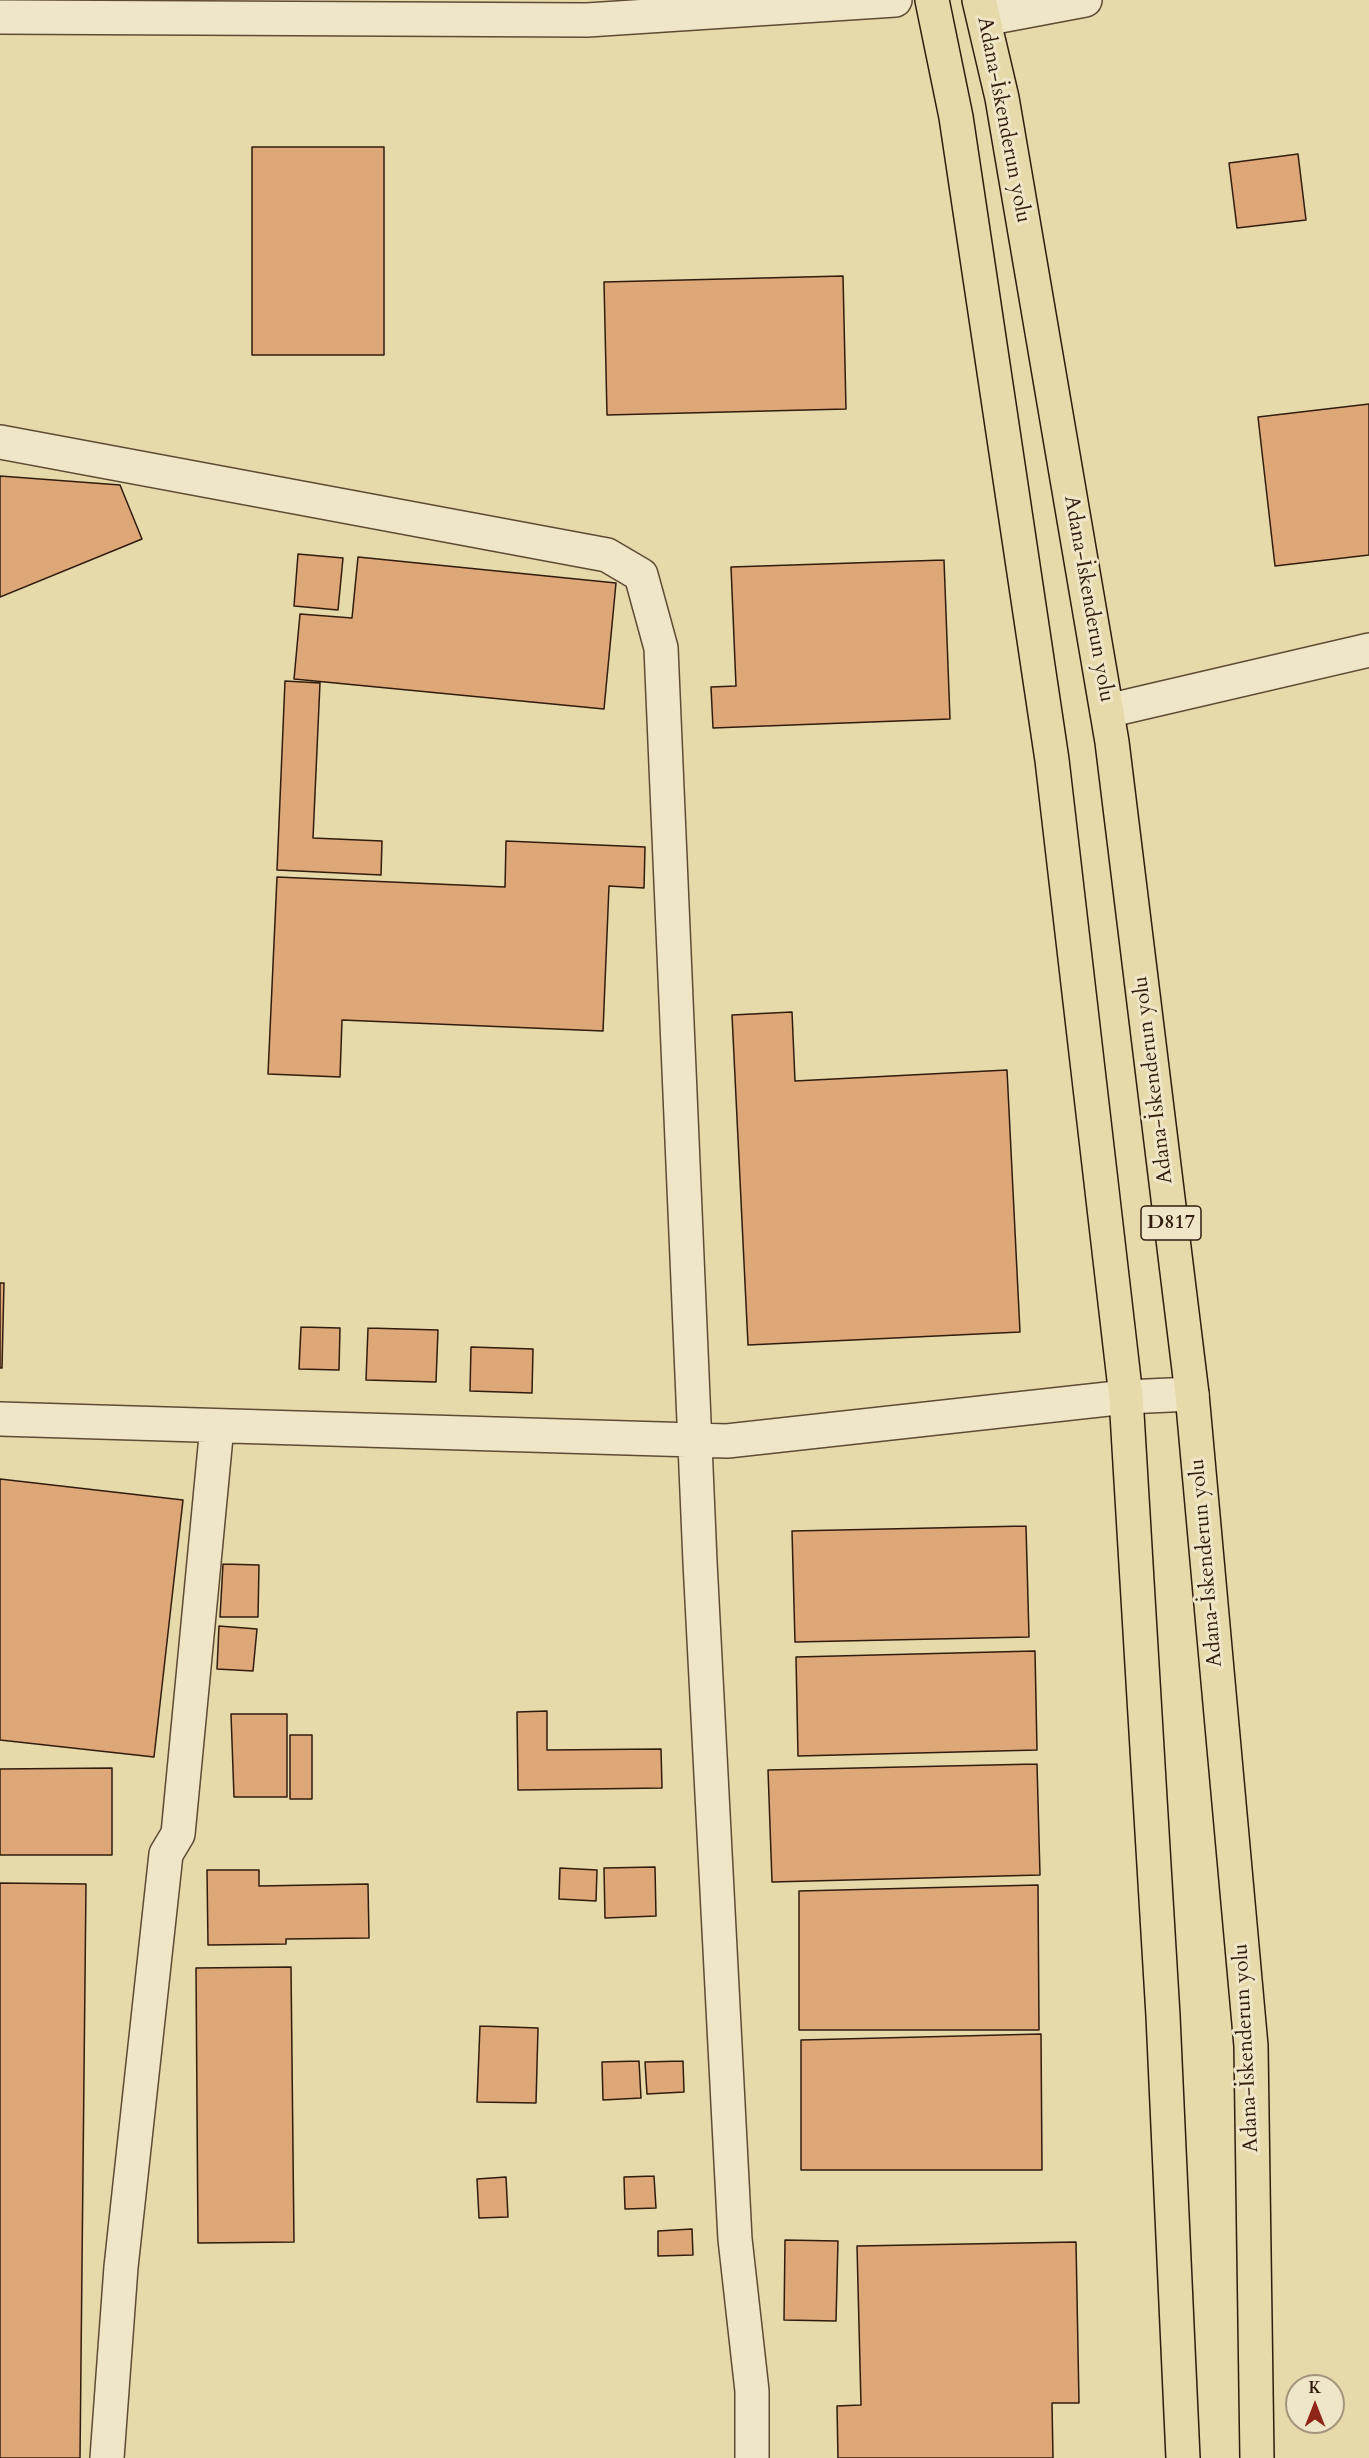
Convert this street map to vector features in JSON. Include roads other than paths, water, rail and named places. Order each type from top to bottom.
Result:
[{"type":"highway","points":[[932,0],[956,117],[1052,760],[1126,1397],[1163,2016],[1183,2458]]},
{"type":"highway","name":"Adana-İskenderun yolu","points":[[981,10],[1002,98],[1107,711],[1192,1394],[1251,2046],[1257,2458]]},
{"type":"street","points":[[0,18],[587,20],[896,0]]},
{"type":"street","points":[[981,10],[1085,0]]},
{"type":"street","points":[[0,442],[607,555],[641,575],[661,648],[700,1562],[735,2239],[752,2391],[752,2458]]},
{"type":"street","points":[[1107,711],[1369,650]]},
{"type":"street","points":[[0,1419],[727,1441],[1126,1397],[1192,1394]]},
{"type":"street","points":[[107,2458],[122,2255],[166,1854],[178,1834],[217,1426]]}]
